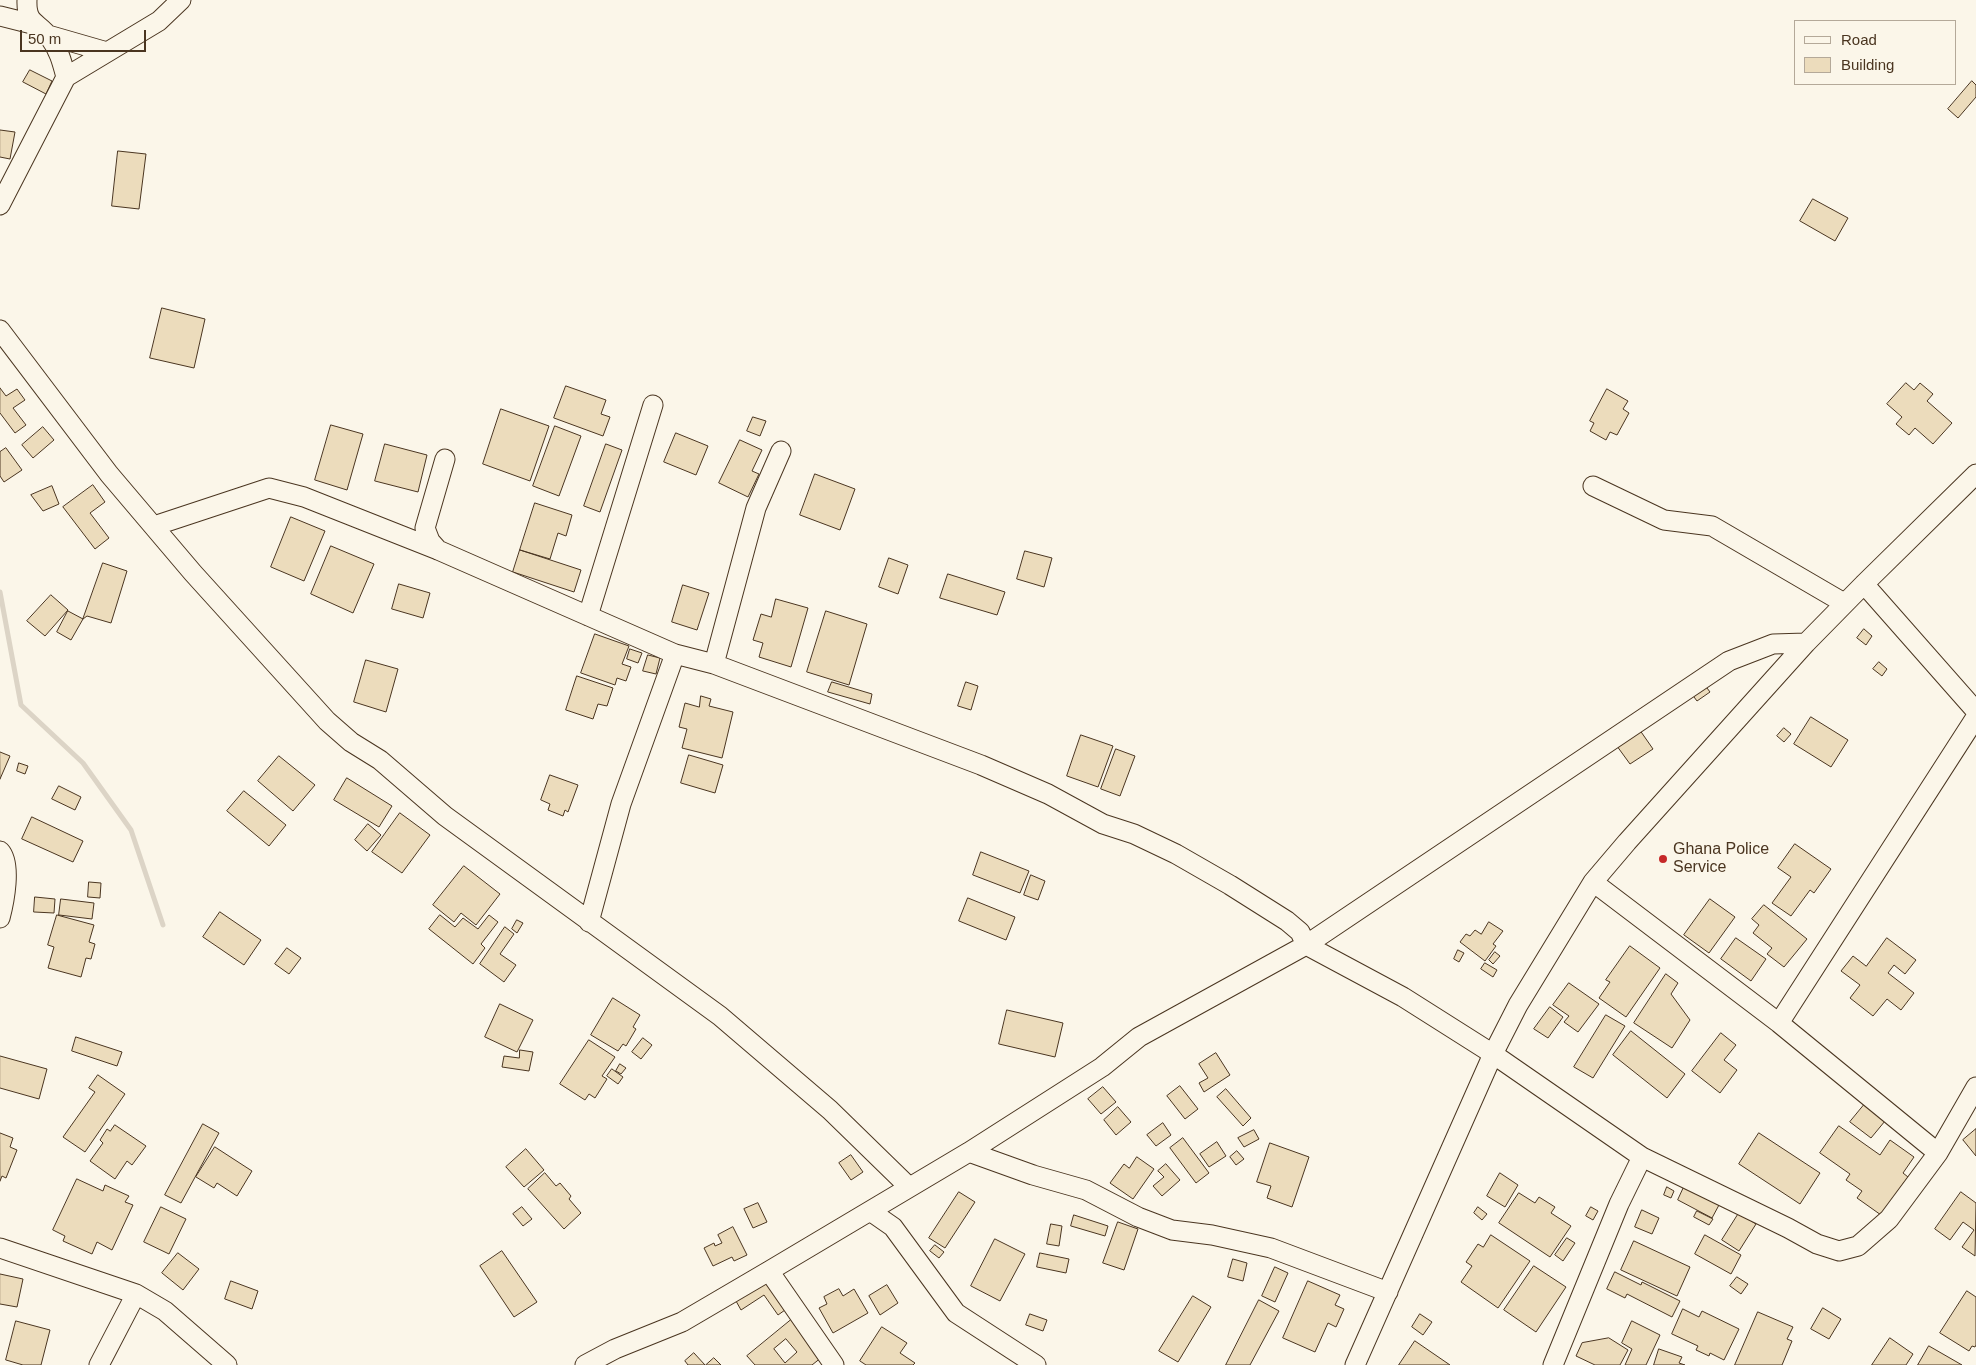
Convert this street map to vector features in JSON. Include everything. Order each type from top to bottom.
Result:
[{"type":"street","points":[[27,0],[26,13],[60,54],[66,77]]},
{"type":"street","points":[[0,205],[66,77],[159,21],[181,0]]},
{"type":"street","points":[[0,16],[107,52]]},
{"type":"street","points":[[0,330],[109,474],[193,573],[328,721],[351,742],[380,760],[445,816],[720,1016],[830,1110],[909,1188]]},
{"type":"street","points":[[588,616],[653,405]]},
{"type":"street","points":[[714,664],[756,508],[781,450]]},
{"type":"street","points":[[438,550],[430,541],[425,528],[445,460]]},
{"type":"street","points":[[1355,1365],[1494,1054],[1518,1005],[1593,882],[1806,643],[1976,474]]},
{"type":"street","points":[[1593,486],[1664,520],[1712,526],[1844,604]]},
{"type":"street","points":[[154,526],[269,488],[304,497],[438,550],[676,654],[714,664],[981,765],[1048,794],[1103,824],[1134,834],[1176,854],[1287,921],[1300,932],[1306,945],[1403,997],[1494,1054],[1642,1157],[1817,1244],[1839,1251],[1858,1246],[1889,1219],[1938,1153],[1976,1086]]},
{"type":"street","points":[[1864,584],[1976,711]]},
{"type":"street","points":[[585,1365],[615,1349],[682,1322],[769,1272],[969,1152],[1102,1067],[1139,1037],[1306,945],[1729,661],[1772,644],[1806,643]]},
{"type":"street","points":[[589,922],[621,804],[676,654]]},
{"type":"street","points":[[1779,1022],[1976,717]]},
{"type":"street","points":[[0,851],[3,855],[5,872],[5,898],[0,918]]},
{"type":"street","points":[[1593,882],[1779,1022],[1938,1153]]},
{"type":"street","points":[[969,1152],[1032,1175],[1086,1190],[1138,1217],[1172,1230],[1212,1235],[1271,1248],[1388,1292]]},
{"type":"street","points":[[1553,1365],[1619,1204],[1642,1157]]},
{"type":"street","points":[[870,1211],[893,1228],[956,1313],[1036,1365]]},
{"type":"street","points":[[0,1248],[136,1294],[165,1311],[227,1365]]},
{"type":"street","points":[[769,1272],[834,1365]]},
{"type":"street","points":[[99,1365],[136,1294]]},
{"type":"building","points":[[30,70],[52,81],[46,94],[23,82]]},
{"type":"building","points":[[1972,81],[1976,85],[1976,97],[1958,118],[1948,109]]},
{"type":"building","points":[[0,130],[15,132],[10,159],[0,157]]},
{"type":"building","points":[[118,151],[146,154],[139,209],[112,206]]},
{"type":"building","points":[[1813,199],[1848,218],[1835,241],[1800,221]]},
{"type":"building","points":[[162,308],[205,319],[194,368],[150,358]]},
{"type":"building","points":[[1906,383],[1914,390],[1920,383],[1933,394],[1927,401],[1952,423],[1933,444],[1915,428],[1909,435],[1896,424],[1902,417],[1887,404]]},
{"type":"building","points":[[566,386],[606,400],[601,414],[610,417],[603,436],[554,418]]},
{"type":"building","points":[[0,388],[6,396],[17,389],[25,400],[13,408],[26,425],[15,433],[0,413]]},
{"type":"building","points":[[1607,389],[1628,401],[1623,409],[1629,413],[1617,435],[1610,432],[1606,440],[1590,431],[1594,423],[1590,421]]},
{"type":"building","points":[[501,409],[549,426],[530,481],[483,464]]},
{"type":"building","points":[[753,417],[766,421],[760,436],[747,431]]},
{"type":"building","points":[[331,425],[363,434],[347,490],[315,480]]},
{"type":"building","points":[[555,426],[581,436],[559,496],[533,486]]},
{"type":"building","points":[[43,427],[54,440],[33,458],[22,445]]},
{"type":"building","points":[[676,433],[708,446],[696,475],[664,462]]},
{"type":"building","points":[[740,440],[762,450],[752,471],[759,474],[748,497],[719,483]]},
{"type":"building","points":[[385,444],[427,455],[418,492],[375,481]]},
{"type":"building","points":[[606,444],[622,450],[600,512],[584,506]]},
{"type":"building","points":[[6,448],[22,470],[4,482],[0,476],[0,452]]},
{"type":"building","points":[[815,474],[855,489],[840,530],[800,515]]},
{"type":"building","points":[[93,485],[105,502],[90,513],[109,538],[95,549],[63,507]]},
{"type":"building","points":[[52,486],[59,504],[43,511],[31,495]]},
{"type":"building","points":[[535,503],[572,515],[566,536],[558,533],[550,559],[520,550]]},
{"type":"building","points":[[291,517],[325,531],[304,581],[271,567]]},
{"type":"building","points":[[331,546],[374,564],[353,613],[311,594]]},
{"type":"building","points":[[520,550],[581,570],[574,592],[513,572]]},
{"type":"building","points":[[1025,551],[1052,558],[1044,587],[1017,579]]},
{"type":"building","points":[[889,558],[908,565],[898,594],[879,587]]},
{"type":"building","points":[[103,563],[127,571],[111,623],[87,616],[83,619]]},
{"type":"building","points":[[948,574],[1005,592],[997,615],[940,598]]},
{"type":"building","points":[[399,584],[430,593],[423,618],[392,609]]},
{"type":"building","points":[[683,585],[709,593],[697,630],[672,622]]},
{"type":"building","points":[[51,595],[68,610],[45,636],[27,621]]},
{"type":"building","points":[[776,599],[808,608],[791,667],[759,657],[763,643],[753,640],[761,614],[771,617]]},
{"type":"building","points":[[68,611],[83,619],[71,640],[57,632]]},
{"type":"building","points":[[826,611],[867,624],[849,685],[807,672]]},
{"type":"building","points":[[1864,629],[1872,636],[1866,645],[1857,638]]},
{"type":"building","points":[[595,634],[629,646],[622,664],[631,667],[626,681],[617,678],[615,685],[581,673]]},
{"type":"building","points":[[630,649],[642,653],[638,663],[627,659]]},
{"type":"building","points":[[648,655],[660,658],[656,674],[643,671]]},
{"type":"building","points":[[366,660],[398,669],[386,712],[354,702]]},
{"type":"building","points":[[1879,662],[1887,669],[1882,676],[1873,669]]},
{"type":"building","points":[[577,676],[613,688],[607,706],[598,704],[593,719],[566,710]]},
{"type":"building","points":[[832,682],[872,694],[870,704],[828,692]]},
{"type":"building","points":[[966,682],[978,686],[971,710],[958,706]]},
{"type":"building","points":[[1704,684],[1710,692],[1697,701],[1691,693]]},
{"type":"building","points":[[701,696],[711,699],[709,706],[733,712],[722,758],[682,748],[687,729],[679,727],[685,703],[699,707]]},
{"type":"building","points":[[1811,717],[1848,740],[1831,767],[1794,744]]},
{"type":"building","points":[[1637,726],[1653,749],[1630,764],[1614,742]]},
{"type":"building","points":[[1784,728],[1791,734],[1784,742],[1777,736]]},
{"type":"building","points":[[1081,735],[1113,746],[1098,787],[1067,776]]},
{"type":"building","points":[[1116,749],[1135,756],[1120,796],[1101,789]]},
{"type":"building","points":[[0,752],[10,756],[0,779]]},
{"type":"building","points":[[689,755],[723,765],[715,793],[681,783]]},
{"type":"building","points":[[279,756],[315,785],[293,811],[258,781]]},
{"type":"building","points":[[19,763],[28,766],[25,774],[17,771]]},
{"type":"building","points":[[550,775],[578,785],[568,812],[565,810],[563,816],[548,810],[550,804],[541,800]]},
{"type":"building","points":[[347,778],[392,806],[379,827],[334,800]]},
{"type":"building","points":[[59,786],[81,797],[75,810],[52,799]]},
{"type":"building","points":[[244,791],[286,825],[269,846],[227,811]]},
{"type":"building","points":[[400,813],[430,835],[402,873],[372,852]]},
{"type":"building","points":[[32,817],[83,841],[73,862],[22,839]]},
{"type":"building","points":[[368,824],[381,835],[367,851],[355,840]]},
{"type":"building","points":[[1795,844],[1831,869],[1814,893],[1810,890],[1791,916],[1772,903],[1791,877],[1778,868]]},
{"type":"building","points":[[981,852],[1029,871],[1020,893],[973,875]]},
{"type":"building","points":[[464,866],[500,894],[476,925],[461,913],[454,922],[433,905]]},
{"type":"building","points":[[1031,875],[1045,881],[1038,900],[1024,895]]},
{"type":"building","points":[[89,882],[101,883],[100,898],[88,897]]},
{"type":"building","points":[[35,897],[55,899],[54,913],[34,912]]},
{"type":"building","points":[[968,898],[1015,917],[1006,940],[959,921]]},
{"type":"building","points":[[61,899],[94,903],[92,919],[59,915]]},
{"type":"building","points":[[1710,899],[1735,917],[1709,953],[1684,935]]},
{"type":"building","points":[[1764,905],[1807,939],[1784,967],[1767,954],[1772,948],[1753,933],[1759,925],[1752,919]]},
{"type":"building","points":[[220,912],[261,940],[244,965],[203,937]]},
{"type":"building","points":[[57,915],[94,925],[89,942],[95,944],[91,959],[86,958],[81,977],[48,968],[54,947],[48,945]]},
{"type":"building","points":[[440,915],[455,927],[463,918],[478,929],[489,915],[498,922],[481,944],[485,948],[473,964],[429,929]]},
{"type":"building","points":[[517,920],[523,923],[517,933],[512,929]]},
{"type":"building","points":[[1489,922],[1503,931],[1493,944],[1496,946],[1485,961],[1460,942],[1466,934],[1470,936],[1475,930],[1481,934]]},
{"type":"building","points":[[505,927],[514,934],[500,954],[516,965],[504,982],[480,964]]},
{"type":"building","points":[[1736,938],[1766,959],[1751,981],[1721,959]]},
{"type":"building","points":[[1887,938],[1916,960],[1905,974],[1894,965],[1888,973],[1914,993],[1901,1010],[1887,999],[1873,1016],[1850,998],[1860,985],[1841,971],[1853,956],[1866,966]]},
{"type":"building","points":[[1630,946],[1660,968],[1626,1017],[1599,998],[1610,982],[1606,980]]},
{"type":"building","points":[[287,948],[301,958],[289,974],[275,964]]},
{"type":"building","points":[[1458,950],[1464,953],[1459,962],[1454,959]]},
{"type":"building","points":[[1495,952],[1500,956],[1493,964],[1489,960]]},
{"type":"building","points":[[1485,963],[1497,970],[1493,977],[1481,969]]},
{"type":"building","points":[[1666,974],[1678,983],[1671,994],[1690,1020],[1672,1048],[1634,1023]]},
{"type":"building","points":[[1569,983],[1599,1004],[1578,1032],[1564,1022],[1569,1016],[1553,1005]]},
{"type":"building","points":[[613,998],[640,1015],[633,1027],[636,1029],[626,1046],[623,1044],[618,1051],[591,1035]]},
{"type":"building","points":[[500,1004],[533,1020],[517,1052],[485,1037]]},
{"type":"building","points":[[1550,1007],[1563,1017],[1548,1038],[1534,1029]]},
{"type":"building","points":[[1007,1010],[1063,1023],[1055,1057],[999,1044]]},
{"type":"building","points":[[1606,1015],[1625,1026],[1593,1078],[1574,1067]]},
{"type":"building","points":[[1631,1031],[1685,1074],[1667,1098],[1613,1055]]},
{"type":"building","points":[[1721,1033],[1736,1045],[1724,1060],[1737,1070],[1720,1093],[1692,1071]]},
{"type":"building","points":[[76,1037],[122,1052],[117,1066],[72,1051]]},
{"type":"building","points":[[643,1038],[652,1045],[641,1059],[632,1052]]},
{"type":"building","points":[[589,1040],[615,1057],[602,1076],[607,1079],[595,1098],[589,1094],[585,1100],[560,1084]]},
{"type":"building","points":[[520,1050],[533,1052],[529,1071],[502,1067],[504,1056],[519,1058]]},
{"type":"building","points":[[1216,1053],[1230,1075],[1204,1092],[1199,1083],[1208,1078],[1199,1064]]},
{"type":"building","points":[[0,1056],[47,1069],[39,1099],[0,1088]]},
{"type":"building","points":[[620,1064],[626,1068],[621,1074],[616,1071]]},
{"type":"building","points":[[612,1069],[623,1077],[618,1084],[607,1076]]},
{"type":"building","points":[[98,1075],[125,1094],[85,1152],[63,1137],[95,1092],[89,1088]]},
{"type":"building","points":[[1180,1086],[1198,1109],[1185,1119],[1167,1096]]},
{"type":"building","points":[[1103,1087],[1116,1102],[1101,1114],[1088,1099]]},
{"type":"building","points":[[1226,1089],[1251,1118],[1243,1126],[1217,1097]]},
{"type":"building","points":[[1864,1105],[1885,1121],[1871,1138],[1850,1122]]},
{"type":"building","points":[[1118,1107],[1131,1122],[1116,1135],[1104,1120]]},
{"type":"building","points":[[1163,1123],[1171,1135],[1156,1146],[1147,1135]]},
{"type":"building","points":[[203,1124],[219,1133],[181,1203],[165,1195]]},
{"type":"building","points":[[115,1125],[146,1146],[132,1165],[127,1161],[115,1179],[90,1161],[103,1143],[100,1140],[107,1129],[110,1131]]},
{"type":"building","points":[[1839,1126],[1880,1155],[1890,1140],[1914,1157],[1903,1173],[1908,1177],[1881,1215],[1857,1198],[1862,1191],[1846,1180],[1850,1174],[1820,1153]]},
{"type":"building","points":[[1976,1129],[1976,1156],[1963,1140]]},
{"type":"building","points":[[1254,1130],[1259,1139],[1244,1147],[1238,1138]]},
{"type":"building","points":[[0,1133],[13,1138],[10,1147],[17,1150],[6,1178],[2,1176],[0,1181]]},
{"type":"building","points":[[1759,1133],[1820,1173],[1800,1204],[1739,1164]]},
{"type":"building","points":[[1183,1138],[1209,1173],[1196,1183],[1170,1148]]},
{"type":"building","points":[[1217,1142],[1226,1156],[1209,1167],[1200,1154]]},
{"type":"building","points":[[1270,1143],[1309,1157],[1292,1207],[1267,1198],[1271,1186],[1257,1182]]},
{"type":"building","points":[[215,1147],[252,1171],[237,1196],[217,1183],[214,1188],[196,1177]]},
{"type":"building","points":[[526,1149],[544,1170],[524,1187],[506,1167]]},
{"type":"building","points":[[1237,1151],[1244,1159],[1236,1165],[1230,1157]]},
{"type":"building","points":[[851,1155],[863,1172],[851,1180],[839,1163]]},
{"type":"building","points":[[1137,1157],[1154,1169],[1133,1199],[1110,1183],[1124,1164],[1129,1168]]},
{"type":"building","points":[[1166,1164],[1180,1180],[1162,1196],[1153,1186],[1164,1177],[1158,1171]]},
{"type":"building","points":[[545,1173],[556,1186],[560,1183],[571,1196],[569,1199],[581,1213],[564,1229],[528,1189]]},
{"type":"building","points":[[1500,1173],[1518,1185],[1505,1207],[1487,1196]]},
{"type":"building","points":[[77,1179],[103,1191],[105,1185],[129,1196],[125,1202],[133,1205],[112,1250],[97,1242],[92,1254],[63,1241],[65,1236],[53,1230]]},
{"type":"building","points":[[1667,1187],[1674,1191],[1671,1198],[1664,1195]]},
{"type":"building","points":[[1684,1187],[1719,1205],[1712,1218],[1678,1200]]},
{"type":"building","points":[[959,1192],[975,1202],[945,1248],[929,1238]]},
{"type":"building","points":[[1961,1192],[1976,1203],[1975,1256],[1962,1247],[1974,1230],[1963,1222],[1950,1240],[1935,1229]]},
{"type":"building","points":[[1519,1193],[1535,1203],[1539,1197],[1555,1207],[1551,1213],[1571,1226],[1550,1257],[1499,1223]]},
{"type":"building","points":[[758,1203],[767,1222],[753,1228],[744,1209]]},
{"type":"building","points":[[161,1207],[186,1219],[169,1254],[144,1242]]},
{"type":"building","points":[[522,1207],[532,1219],[523,1226],[513,1214]]},
{"type":"building","points":[[1478,1207],[1487,1214],[1482,1220],[1474,1213]]},
{"type":"building","points":[[1591,1207],[1598,1211],[1593,1220],[1586,1216]]},
{"type":"building","points":[[1642,1210],[1659,1218],[1652,1234],[1635,1227]]},
{"type":"building","points":[[1697,1211],[1713,1219],[1709,1225],[1694,1217]]},
{"type":"building","points":[[1739,1213],[1756,1224],[1739,1251],[1722,1240]]},
{"type":"building","points":[[1074,1215],[1108,1226],[1105,1236],[1071,1226]]},
{"type":"building","points":[[1118,1222],[1138,1229],[1124,1270],[1103,1263]]},
{"type":"building","points":[[1051,1224],[1062,1226],[1059,1246],[1047,1244]]},
{"type":"building","points":[[733,1227],[747,1255],[734,1261],[732,1257],[713,1266],[704,1248],[714,1243],[715,1246],[722,1243],[718,1235]]},
{"type":"building","points":[[1491,1235],[1530,1261],[1498,1308],[1461,1282],[1472,1266],[1466,1262],[1478,1244],[1483,1247]]},
{"type":"building","points":[[1705,1235],[1741,1255],[1731,1274],[1695,1254]]},
{"type":"building","points":[[1567,1238],[1575,1243],[1563,1261],[1555,1255]]},
{"type":"building","points":[[995,1239],[1025,1254],[1000,1301],[971,1286]]},
{"type":"building","points":[[1634,1241],[1690,1267],[1677,1296],[1621,1270]]},
{"type":"building","points":[[935,1245],[944,1252],[939,1258],[930,1251]]},
{"type":"building","points":[[502,1251],[537,1302],[514,1317],[480,1266]]},
{"type":"building","points":[[178,1253],[199,1269],[183,1290],[162,1273]]},
{"type":"building","points":[[1040,1253],[1069,1259],[1066,1273],[1037,1267]]},
{"type":"building","points":[[1233,1259],[1247,1263],[1243,1281],[1228,1277]]},
{"type":"building","points":[[1534,1266],[1566,1287],[1536,1332],[1504,1310]]},
{"type":"building","points":[[1275,1267],[1288,1273],[1275,1302],[1262,1296]]},
{"type":"building","points":[[1615,1272],[1641,1285],[1642,1282],[1680,1301],[1672,1317],[1627,1294],[1625,1298],[1607,1289]]},
{"type":"building","points":[[0,1274],[23,1279],[17,1307],[0,1304]]},
{"type":"building","points":[[1737,1277],[1748,1284],[1741,1294],[1730,1286]]},
{"type":"building","points":[[231,1281],[258,1291],[252,1309],[225,1299]]},
{"type":"building","points":[[766,1281],[785,1310],[778,1315],[764,1295],[741,1310],[736,1301]]},
{"type":"building","points":[[1308,1281],[1340,1295],[1335,1305],[1344,1309],[1336,1327],[1328,1323],[1315,1352],[1283,1338]]},
{"type":"building","points":[[887,1285],[898,1303],[880,1315],[869,1296]]},
{"type":"building","points":[[839,1289],[843,1296],[854,1289],[868,1313],[833,1333],[819,1308],[827,1304],[824,1297]]},
{"type":"building","points":[[1967,1291],[1976,1297],[1976,1345],[1975,1347],[1972,1346],[1969,1351],[1940,1333]]},
{"type":"building","points":[[1193,1296],[1211,1307],[1178,1362],[1159,1351]]},
{"type":"building","points":[[1259,1300],[1279,1311],[1250,1365],[1226,1365]]},
{"type":"building","points":[[1823,1308],[1841,1319],[1829,1339],[1811,1329]]},
{"type":"building","points":[[1683,1309],[1699,1317],[1702,1311],[1739,1329],[1724,1360],[1710,1353],[1709,1356],[1696,1350],[1698,1346],[1672,1334]]},
{"type":"building","points":[[1758,1312],[1793,1327],[1787,1339],[1792,1341],[1782,1365],[1735,1365]]},
{"type":"building","points":[[1030,1314],[1047,1320],[1043,1331],[1026,1325]]},
{"type":"building","points":[[1420,1314],[1432,1322],[1423,1335],[1412,1327]]},
{"type":"building","points":[[791,1320],[822,1357],[812,1365],[755,1365],[747,1356]],"holes":[[[786,1339],[797,1352],[785,1363],[774,1349]]]},
{"type":"building","points":[[16,1321],[50,1330],[41,1365],[23,1365],[6,1360]]},
{"type":"building","points":[[1632,1321],[1660,1335],[1646,1365],[1625,1365],[1632,1349],[1622,1343]]},
{"type":"building","points":[[882,1327],[907,1343],[900,1353],[915,1363],[913,1365],[866,1365],[860,1361]]},
{"type":"building","points":[[1609,1338],[1628,1350],[1620,1365],[1595,1365],[1576,1356],[1582,1343]]},
{"type":"building","points":[[1890,1338],[1913,1354],[1906,1365],[1872,1365]]},
{"type":"building","points":[[1415,1341],[1450,1365],[1399,1365]]},
{"type":"building","points":[[1929,1346],[1962,1365],[1918,1365]]},
{"type":"building","points":[[1659,1349],[1682,1357],[1679,1363],[1685,1365],[1654,1365]]},
{"type":"building","points":[[694,1353],[705,1365],[688,1365],[685,1361]]},
{"type":"building","points":[[714,1358],[721,1365],[706,1365]]},
{"type":"waterway","points":[[0,592],[21,705],[83,763],[131,830],[163,925]]},
{"type":"place","name":"Ghana Police Service","points":[[1663,859]]}]
